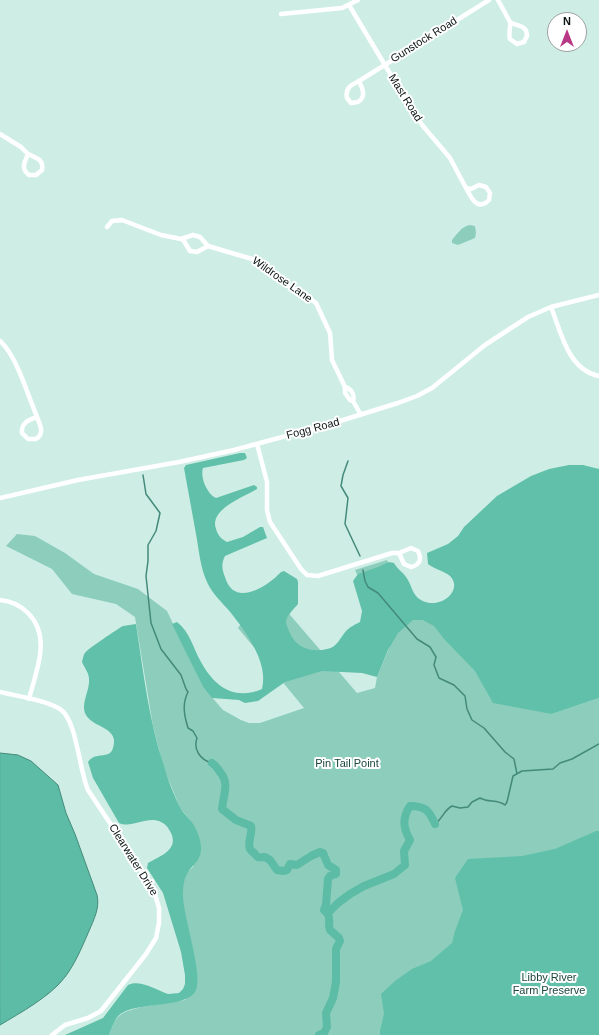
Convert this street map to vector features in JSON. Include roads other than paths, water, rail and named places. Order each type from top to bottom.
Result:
[{"type":"street","points":[[281,14],[342,8],[358,0]]},
{"type":"street","name":"Gunstock Road","points":[[359,81],[363,89],[363,96],[358,102],[352,103],[347,98],[347,91],[350,86],[489,0]]},
{"type":"street","points":[[498,0],[510,22],[510,39],[516,43],[522,43],[527,38],[526,29],[510,22]]},
{"type":"street","name":"Mast Road","points":[[349,5],[418,120],[453,162],[466,188],[473,201],[483,204],[490,198],[490,191],[484,186],[479,185],[471,189],[466,188]]},
{"type":"street","points":[[0,134],[28,154],[39,159],[42,164],[41,172],[36,176],[29,175],[24,169],[24,164],[28,154]]},
{"type":"street","name":"Wildrose Lane","points":[[107,228],[112,221],[122,220],[161,235],[181,239],[193,235],[198,236],[208,246],[252,259],[279,281],[305,295],[316,303],[330,333],[332,360],[345,387],[345,393],[347,397],[353,401],[361,415]]},
{"type":"street","points":[[181,239],[184,241],[189,250],[193,252],[199,252],[208,246]]},
{"type":"street","name":"Fogg Road","points":[[0,498],[126,470],[209,455],[257,444],[398,403],[424,393],[476,352],[532,314],[551,307],[599,295]]},
{"type":"street","points":[[551,307],[568,349],[576,364],[585,371],[599,376]]},
{"type":"street","points":[[0,341],[8,350],[13,359],[37,417],[41,428],[41,433],[36,439],[28,439],[23,436],[22,427],[27,421],[37,417]]},
{"type":"street","points":[[257,444],[267,482],[267,510],[269,518],[294,559],[305,573],[314,576],[322,575],[392,553],[399,553],[408,549],[415,549],[420,555],[420,561],[414,567],[407,566],[402,562],[399,553]]},
{"type":"street","points":[[0,600],[14,603],[24,609],[32,618],[39,631],[41,642],[40,652],[29,699]]},
{"type":"street","name":"Clearwater Drive","points":[[0,692],[58,708],[67,716],[72,729],[82,775],[88,790],[153,888],[160,913],[158,928],[153,944],[101,1011],[88,1018],[65,1025],[52,1035]]},
{"type":"waterway","points":[[348,461],[341,486],[348,498],[345,524],[360,556]]},
{"type":"waterway","points":[[143,475],[146,494],[160,513],[156,531],[148,545],[146,576],[151,623],[161,649],[181,675],[188,692],[184,705],[185,714],[188,728],[193,731],[197,738],[196,746],[198,754],[208,762],[212,763]]},
{"type":"waterway","points":[[363,570],[368,587],[378,593],[417,639],[430,647],[436,657],[434,665],[439,678],[454,685],[465,696],[467,709],[472,720],[484,728],[505,752],[514,759],[517,774]]},
{"type":"waterway","points":[[435,824],[452,806],[460,808],[468,807],[472,802],[480,798],[499,802],[505,805],[513,776],[522,771],[553,769],[560,763],[572,759],[599,744]]},
{"type":"waterway","points":[[212,763],[223,776],[225,781],[222,809],[236,820],[251,826],[249,846],[250,850],[257,857],[265,857],[270,860],[277,870],[283,871],[287,870],[290,864],[297,865],[320,852],[323,853],[328,865],[336,870],[336,874],[330,876],[328,879],[326,905],[324,910],[329,917],[330,930],[339,938],[340,941],[336,949],[336,982],[333,998],[326,1013],[327,1027],[324,1033],[319,1035]]},
{"type":"waterway","points":[[328,913],[350,894],[364,886],[394,874],[405,865],[404,851],[410,840],[404,823],[407,810],[410,806],[419,807],[426,810],[431,815],[435,824]]},
{"type":"park label","name":"Pin Tail Point","points":[[347,764]]},
{"type":"park label","name":"Libby River Farm Preserve","points":[[549,984]]}]
